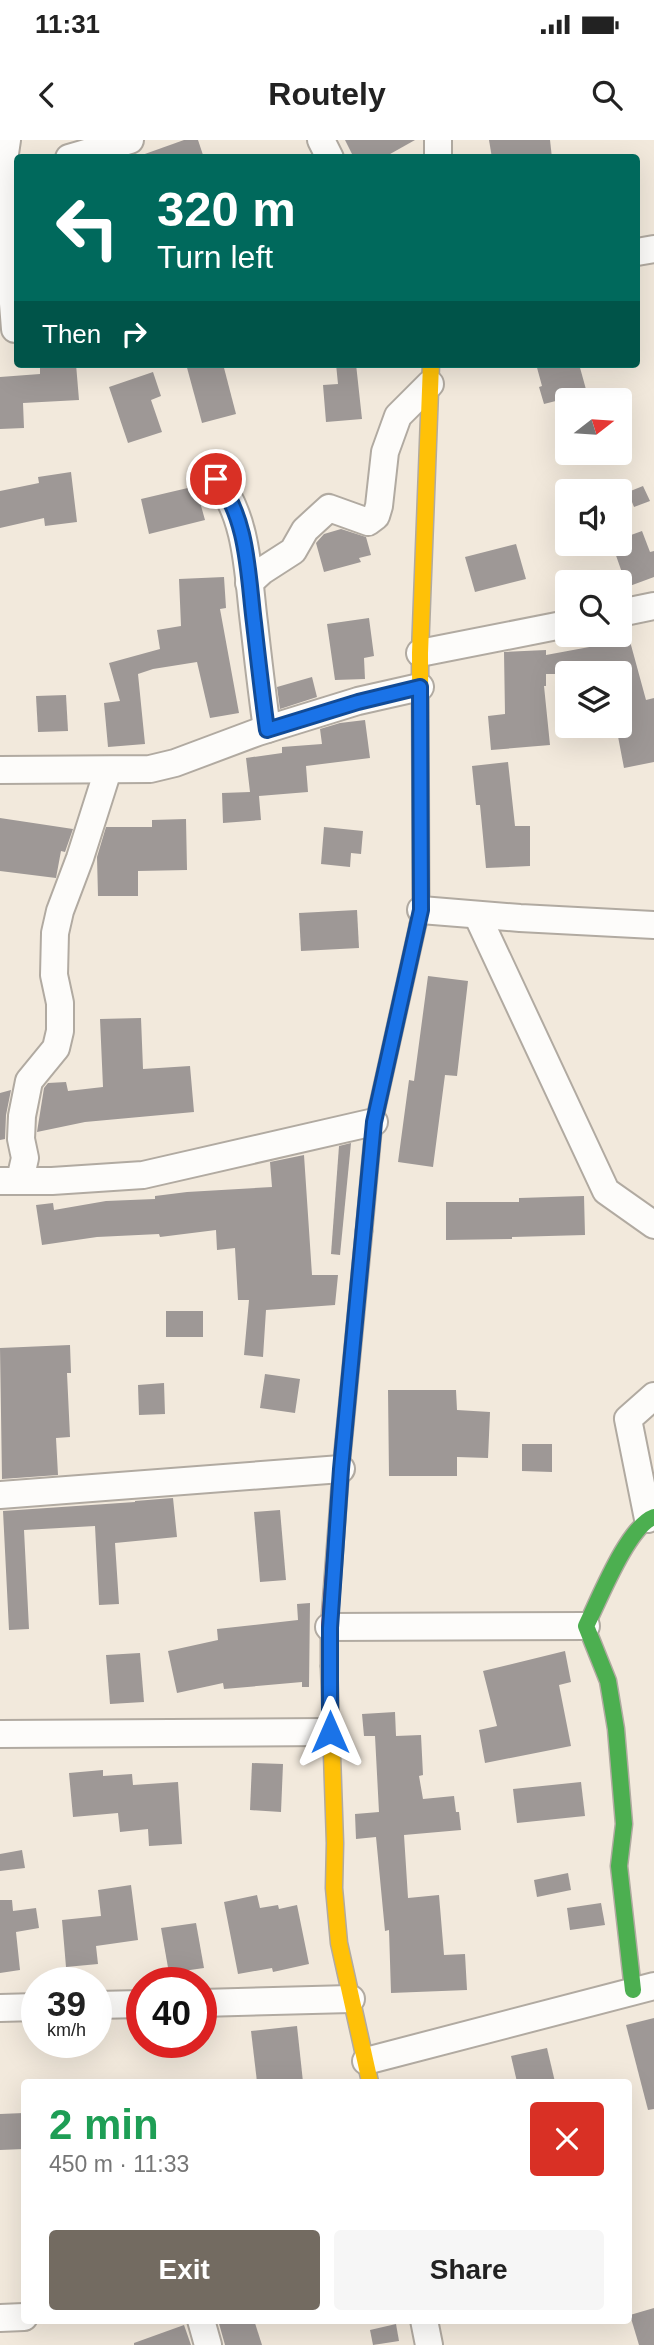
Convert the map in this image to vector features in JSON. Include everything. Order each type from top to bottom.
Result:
[{"type":"street","points":[[7,140],[4,160],[14,173],[5,202],[11,328]]},
{"type":"street","points":[[83,154],[131,140]]},
{"type":"street","points":[[249,583],[293,551],[305,530],[330,508],[368,523],[376,516],[385,453],[398,416],[431,374]]},
{"type":"street","points":[[431,374],[420,653],[421,910],[374,1122],[341,1469],[330,1628],[334,1888],[339,1943],[368,2072],[644,1988],[620,1866],[624,1824],[616,1729],[608,1681],[586,1626],[629,1539],[651,1518],[628,1419],[654,1396]]},
{"type":"street","points":[[216,479],[233,505],[246,558],[267,730]]},
{"type":"street","points":[[632,611],[654,606]]},
{"type":"street","points":[[420,653],[555,626]]},
{"type":"street","points":[[0,771],[150,769],[358,702],[420,687]]},
{"type":"street","points":[[10,1180],[25,1158],[21,1139],[22,1116],[29,1081],[56,1048],[61,1031],[60,1003],[54,975],[55,933],[108,770]]},
{"type":"street","points":[[421,910],[654,925]]},
{"type":"street","points":[[477,915],[606,1191],[654,1225]]},
{"type":"street","points":[[10,1180],[52,1181],[143,1175],[374,1122]]},
{"type":"street","points":[[0,1495],[341,1469]]},
{"type":"street","points":[[330,1628],[586,1626]]},
{"type":"street","points":[[0,1734],[330,1732]]},
{"type":"street","points":[[217,2003],[351,1999]]},
{"type":"street","points":[[0,2008],[21,2007]]},
{"type":"street","points":[[0,2318],[21,2317]]},
{"type":"street","points":[[202,2324],[208,2345]]},
{"type":"street","points":[[425,2324],[429,2345]]},
{"type":"building","points":[[184,140],[198,140],[203,154],[145,154]]},
{"type":"building","points":[[345,140],[415,140],[390,154],[352,154]]},
{"type":"building","points":[[489,140],[550,140],[552,154],[491,154]]},
{"type":"building","points":[[40,368],[76,368],[79,400],[23,403],[24,428],[0,429],[0,377],[40,374]]},
{"type":"building","points":[[187,368],[224,368],[236,414],[202,423]]},
{"type":"building","points":[[336,368],[356,368],[362,419],[326,422],[323,385],[338,384]]},
{"type":"building","points":[[537,368],[580,368],[586,388],[555,388],[555,401],[544,404],[539,387],[542,386]]},
{"type":"building","points":[[153,372],[161,396],[151,400],[162,432],[128,443],[109,387]]},
{"type":"building","points":[[71,472],[77,522],[45,526],[44,518],[0,528],[0,491],[39,483],[38,477]]},
{"type":"building","points":[[643,486],[650,501],[634,507],[632,490]]},
{"type":"building","points":[[192,487],[195,496],[198,495],[205,520],[149,534],[141,499]]},
{"type":"building","points":[[341,529],[366,537],[371,555],[359,558],[361,562],[324,572],[316,543],[324,534]]},
{"type":"building","points":[[642,531],[650,552],[654,551],[654,577],[632,585],[632,570],[621,570],[616,556],[632,556],[632,535]]},
{"type":"building","points":[[516,544],[526,579],[475,592],[465,557]]},
{"type":"building","points":[[224,577],[226,608],[220,609],[239,713],[210,718],[197,662],[153,669],[138,674],[145,744],[108,747],[104,703],[120,701],[109,663],[160,649],[157,630],[181,626],[179,579]]},
{"type":"building","points":[[369,618],[374,656],[364,658],[365,679],[335,680],[327,624]]},
{"type":"building","points":[[589,647],[632,647],[646,700],[654,698],[654,762],[624,768],[618,738],[632,738],[632,661],[555,661],[555,674],[546,674],[544,686],[550,745],[491,750],[488,716],[505,714],[504,652],[546,650],[546,655]]},
{"type":"building","points":[[312,677],[317,697],[280,709],[277,687]]},
{"type":"building","points":[[66,695],[68,731],[38,732],[36,696]]},
{"type":"building","points":[[365,720],[370,758],[306,766],[308,792],[259,796],[261,820],[223,823],[222,793],[250,792],[246,758],[282,753],[282,747],[322,744],[320,729]]},
{"type":"building","points":[[508,762],[515,826],[530,826],[530,866],[486,868],[480,805],[476,805],[472,766]]},
{"type":"building","points":[[0,818],[73,829],[65,852],[61,851],[56,878],[0,871]]},
{"type":"building","points":[[186,819],[187,870],[138,871],[138,896],[98,896],[97,857],[106,827],[152,827],[152,820]]},
{"type":"building","points":[[324,827],[363,831],[361,854],[351,853],[350,867],[321,864]]},
{"type":"building","points":[[357,910],[359,948],[301,951],[299,913]]},
{"type":"building","points":[[428,976],[468,981],[457,1076],[445,1075],[433,1167],[398,1162],[409,1080],[414,1081]]},
{"type":"building","points":[[141,1018],[143,1069],[190,1066],[194,1112],[85,1122],[37,1132],[44,1088],[48,1083],[66,1082],[68,1091],[103,1087],[100,1019]]},
{"type":"building","points":[[11,1090],[5,1139],[0,1140],[0,1093]]},
{"type":"building","points":[[351,1143],[340,1255],[331,1254],[339,1146]]},
{"type":"building","points":[[304,1155],[312,1275],[338,1275],[335,1305],[266,1310],[263,1357],[244,1355],[249,1300],[238,1300],[235,1248],[217,1250],[216,1230],[160,1237],[159,1234],[97,1237],[42,1245],[36,1205],[53,1203],[54,1210],[106,1201],[155,1199],[155,1196],[187,1192],[272,1187],[270,1162]]},
{"type":"building","points":[[584,1196],[585,1235],[446,1240],[446,1202],[519,1202],[519,1198]]},
{"type":"building","points":[[166,1311],[203,1311],[203,1337],[166,1337]]},
{"type":"building","points":[[70,1345],[71,1373],[67,1373],[70,1437],[56,1438],[58,1475],[2,1479],[0,1348]]},
{"type":"building","points":[[265,1374],[300,1379],[295,1413],[260,1408]]},
{"type":"building","points":[[164,1383],[165,1414],[139,1415],[138,1385]]},
{"type":"building","points":[[388,1390],[456,1390],[457,1410],[490,1412],[488,1458],[457,1457],[457,1476],[389,1476]]},
{"type":"building","points":[[522,1444],[552,1444],[552,1472],[522,1471]]},
{"type":"building","points":[[173,1498],[177,1537],[115,1543],[119,1604],[99,1605],[95,1526],[24,1530],[29,1629],[9,1630],[3,1511]]},
{"type":"building","points":[[280,1510],[286,1580],[260,1582],[254,1512]]},
{"type":"building","points":[[310,1603],[309,1687],[302,1687],[302,1682],[224,1689],[223,1683],[177,1693],[168,1651],[218,1640],[217,1629],[298,1620],[297,1604]]},
{"type":"building","points":[[565,1651],[571,1682],[559,1685],[571,1746],[485,1763],[479,1730],[497,1726],[483,1671]]},
{"type":"building","points":[[140,1653],[144,1702],[110,1704],[106,1655]]},
{"type":"building","points":[[395,1712],[396,1736],[421,1735],[423,1775],[419,1776],[423,1799],[454,1796],[456,1812],[459,1812],[461,1830],[404,1835],[408,1898],[439,1895],[444,1955],[465,1954],[467,1990],[391,1993],[389,1930],[385,1931],[376,1837],[356,1839],[355,1814],[379,1812],[375,1736],[364,1736],[362,1714]]},
{"type":"building","points":[[252,1763],[283,1764],[281,1812],[250,1810]]},
{"type":"building","points":[[103,1770],[103,1776],[132,1774],[133,1785],[178,1782],[182,1844],[149,1846],[148,1829],[120,1832],[118,1813],[73,1817],[69,1773]]},
{"type":"building","points":[[581,1782],[585,1816],[517,1823],[513,1789]]},
{"type":"building","points":[[22,1850],[25,1868],[0,1871],[0,1854]]},
{"type":"building","points":[[568,1873],[571,1890],[537,1897],[534,1880]]},
{"type":"building","points":[[131,1885],[138,1940],[96,1946],[98,1964],[66,1967],[62,1920],[101,1916],[98,1890]]},
{"type":"building","points":[[257,1895],[260,1908],[278,1905],[279,1909],[297,1905],[309,1964],[273,1972],[272,1968],[238,1974],[224,1902]]},
{"type":"building","points":[[0,1900],[12,1900],[13,1911],[36,1908],[39,1928],[16,1932],[20,1970],[0,1973]]},
{"type":"building","points":[[601,1903],[605,1925],[570,1930],[567,1908]]},
{"type":"building","points":[[196,1923],[204,1967],[168,1967],[161,1928]]},
{"type":"building","points":[[654,2018],[654,2109],[648,2110],[626,2025]]},
{"type":"building","points":[[297,2026],[303,2079],[257,2079],[251,2031]]},
{"type":"building","points":[[547,2048],[554,2079],[516,2079],[511,2056]]},
{"type":"building","points":[[21,2113],[21,2149],[0,2150],[0,2114]]},
{"type":"building","points":[[654,2308],[654,2345],[639,2345],[632,2314]]},
{"type":"building","points":[[219,2324],[255,2324],[262,2345],[225,2345]]},
{"type":"building","points":[[396,2324],[399,2341],[373,2345],[370,2330]]},
{"type":"building","points":[[184,2325],[191,2345],[134,2345],[134,2343]]},
{"type":"traffic: fast","points":[[364,1231],[374,1122],[418,924]]},
{"type":"traffic: fast","points":[[633,1990],[619,1866],[624,1824],[616,1729],[608,1681],[586,1626],[624,1549],[644,1523],[654,1517]]},
{"type":"traffic: slow","points":[[418,924],[421,910],[420,653],[431,368]]},
{"type":"traffic: slow","points":[[329,1666],[334,1888],[339,1943],[369,2079]]},
{"type":"traffic: jam","points":[[329,1666],[329,1627],[341,1469],[364,1231]]},
{"type":"route","points":[[216,479],[233,505],[246,558],[267,730],[358,702],[420,687],[421,910],[374,1122],[341,1469],[330,1628],[330,1732]]}]
